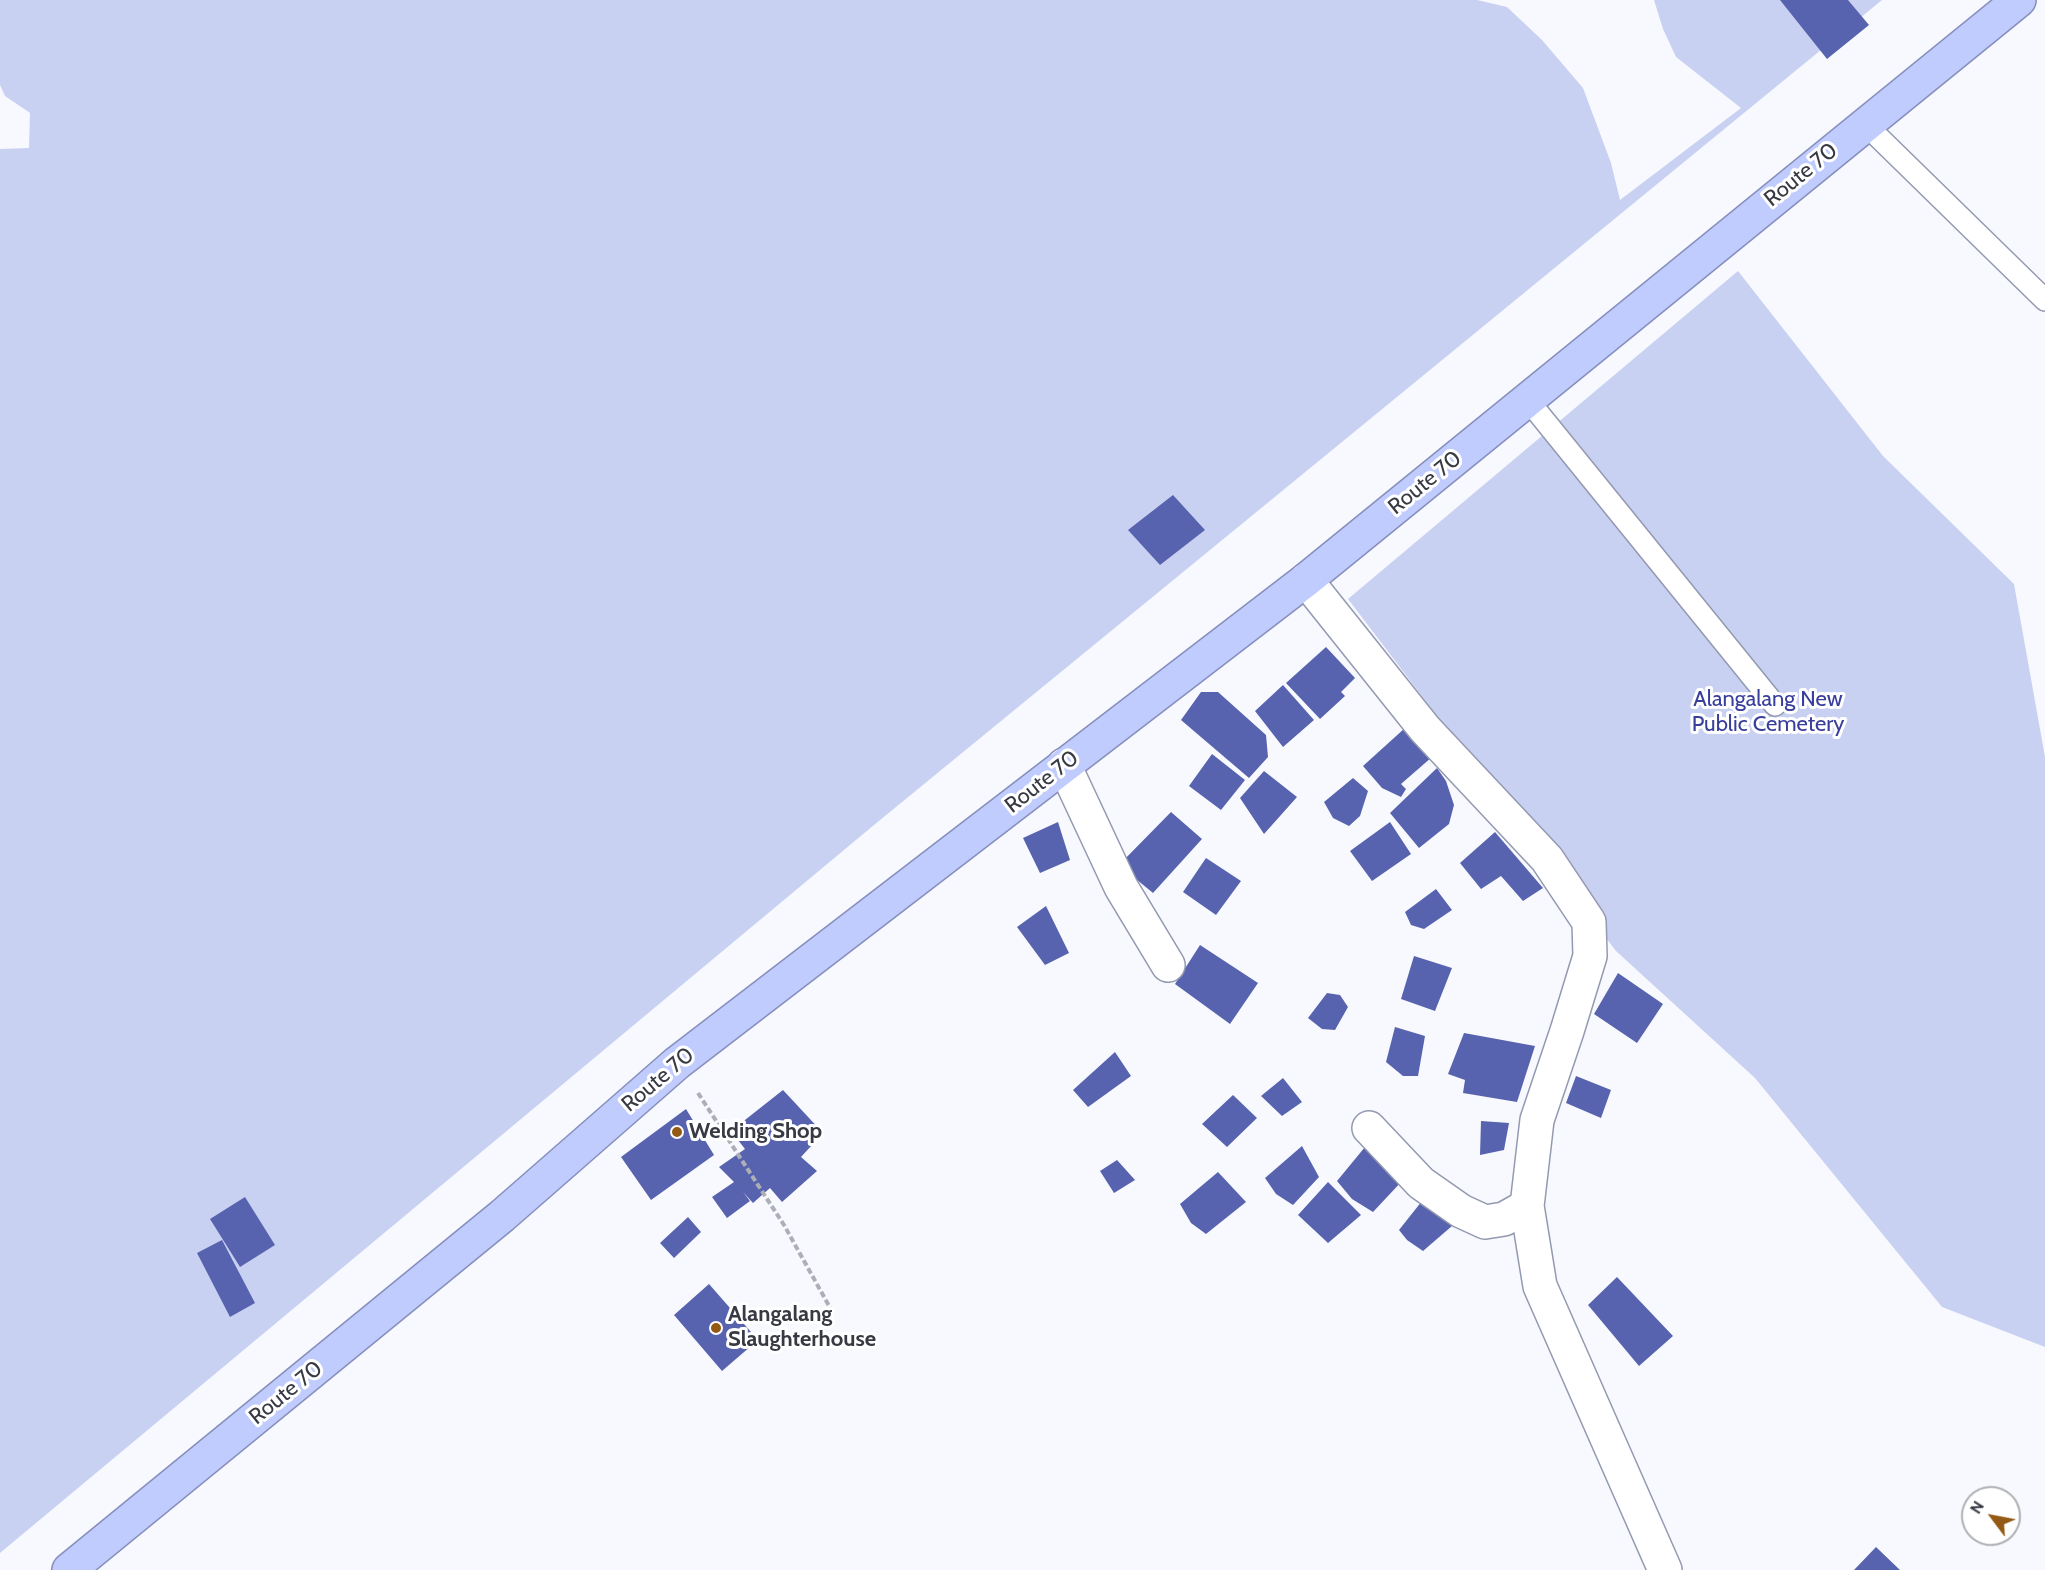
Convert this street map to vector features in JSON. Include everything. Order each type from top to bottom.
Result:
[{"type":"highway","name":"Route 70","points":[[69,1570],[502,1216],[677,1063],[1306,580],[2019,0]]},
{"type":"street","points":[[1306,580],[1425,729],[1547,859],[1589,922],[1590,956],[1537,1120],[1527,1206],[1539,1286],[1665,1570]]},
{"type":"street","points":[[1064,765],[1121,887],[1168,965]]},
{"type":"street","points":[[1369,1128],[1420,1184],[1461,1211],[1485,1222],[1504,1219],[1527,1206]]},
{"type":"lane","points":[[1865,124],[2045,300]]},
{"type":"lane","points":[[1527,399],[1775,705]]},
{"type":"path","points":[[677,1063],[784,1225],[833,1313]]},
{"type":"green space","points":[[0,0],[1477,0],[1507,7],[1542,40],[1583,88],[1611,163],[1620,200],[1741,108],[1676,57],[1663,29],[1654,0],[1882,0],[874,825],[0,1553],[0,149],[29,148],[30,113],[5,96],[0,85]]},
{"type":"green space","name":"Alangalang New Public Cemetery","points":[[1738,271],[1883,456],[2014,584],[2045,757],[2045,1347],[1942,1307],[1755,1078],[1616,951],[1348,599]]},
{"type":"building","points":[[1780,0],[1848,0],[1869,25],[1827,59]]},
{"type":"building","points":[[1173,495],[1205,530],[1160,565],[1128,530]]},
{"type":"building","points":[[1326,647],[1355,678],[1341,692],[1345,696],[1320,719],[1286,683]]},
{"type":"building","points":[[1283,685],[1314,720],[1283,747],[1255,711]]},
{"type":"building","points":[[1201,692],[1218,692],[1266,735],[1268,757],[1249,778],[1181,720]]},
{"type":"building","points":[[1405,728],[1432,757],[1401,784],[1406,789],[1401,797],[1382,788],[1363,766]]},
{"type":"building","points":[[1212,754],[1245,780],[1221,810],[1189,786]]},
{"type":"building","points":[[1437,768],[1446,781],[1454,805],[1449,824],[1419,848],[1390,813]]},
{"type":"building","points":[[1264,771],[1297,797],[1264,834],[1240,798]]},
{"type":"building","points":[[1353,778],[1368,791],[1360,816],[1349,826],[1333,818],[1324,802]]},
{"type":"building","points":[[1171,812],[1202,839],[1153,893],[1119,865]]},
{"type":"building","points":[[1058,822],[1070,860],[1040,873],[1023,838]]},
{"type":"building","points":[[1390,822],[1411,854],[1372,881],[1350,851]]},
{"type":"building","points":[[1495,832],[1543,888],[1523,901],[1501,876],[1481,889],[1460,863]]},
{"type":"building","points":[[1206,858],[1241,881],[1216,915],[1183,892]]},
{"type":"building","points":[[1436,889],[1452,910],[1424,929],[1411,925],[1405,912]]},
{"type":"building","points":[[1046,906],[1069,953],[1045,965],[1017,927]]},
{"type":"building","points":[[1200,945],[1258,983],[1230,1024],[1175,984]]},
{"type":"building","points":[[1414,956],[1452,968],[1435,1011],[1401,999]]},
{"type":"building","points":[[1618,973],[1663,1004],[1637,1043],[1594,1014]]},
{"type":"building","points":[[1327,993],[1340,995],[1348,1007],[1335,1030],[1322,1029],[1308,1018]]},
{"type":"building","points":[[1395,1027],[1425,1036],[1418,1076],[1403,1076],[1386,1062]]},
{"type":"building","points":[[1464,1033],[1535,1046],[1517,1102],[1463,1093],[1465,1080],[1448,1074]]},
{"type":"building","points":[[1115,1052],[1131,1076],[1088,1107],[1073,1090]]},
{"type":"building","points":[[1576,1076],[1611,1090],[1601,1118],[1566,1103]]},
{"type":"building","points":[[1283,1078],[1302,1102],[1282,1116],[1261,1096]]},
{"type":"building","points":[[783,1090],[823,1133],[801,1157],[817,1171],[782,1202],[770,1188],[753,1203],[743,1192],[750,1201],[727,1218],[712,1197],[734,1182],[719,1167],[745,1149],[731,1131]]},
{"type":"building","points":[[1233,1095],[1257,1118],[1227,1147],[1202,1124]]},
{"type":"building","name":"Welding Shop","points":[[686,1109],[714,1155],[651,1200],[621,1157]]},
{"type":"building","points":[[1481,1121],[1509,1123],[1504,1150],[1480,1155]]},
{"type":"building","points":[[1302,1146],[1319,1177],[1293,1205],[1276,1194],[1265,1178]]},
{"type":"building","points":[[1365,1147],[1403,1180],[1373,1212],[1352,1199],[1337,1181]]},
{"type":"building","points":[[1117,1160],[1135,1180],[1114,1193],[1100,1171]]},
{"type":"building","points":[[1218,1172],[1246,1202],[1206,1234],[1191,1223],[1180,1204]]},
{"type":"building","points":[[1328,1182],[1361,1215],[1328,1243],[1298,1215]]},
{"type":"building","points":[[1426,1196],[1452,1226],[1423,1251],[1407,1240],[1399,1230]]},
{"type":"building","points":[[245,1197],[275,1245],[240,1267],[210,1219]]},
{"type":"building","points":[[688,1217],[701,1232],[674,1258],[660,1243]]},
{"type":"building","points":[[222,1240],[255,1303],[230,1317],[197,1253]]},
{"type":"building","points":[[1617,1277],[1673,1336],[1639,1366],[1588,1305]]},
{"type":"building","name":"Alangalang Slaughterhouse","points":[[709,1284],[758,1340],[722,1371],[674,1315]]},
{"type":"building","points":[[1876,1547],[1900,1570],[1854,1570]]},
{"type":"place","name":"Welding Shop","points":[[677,1132]]},
{"type":"place","name":"Alangalang Slaughterhouse","points":[[716,1328]]}]
